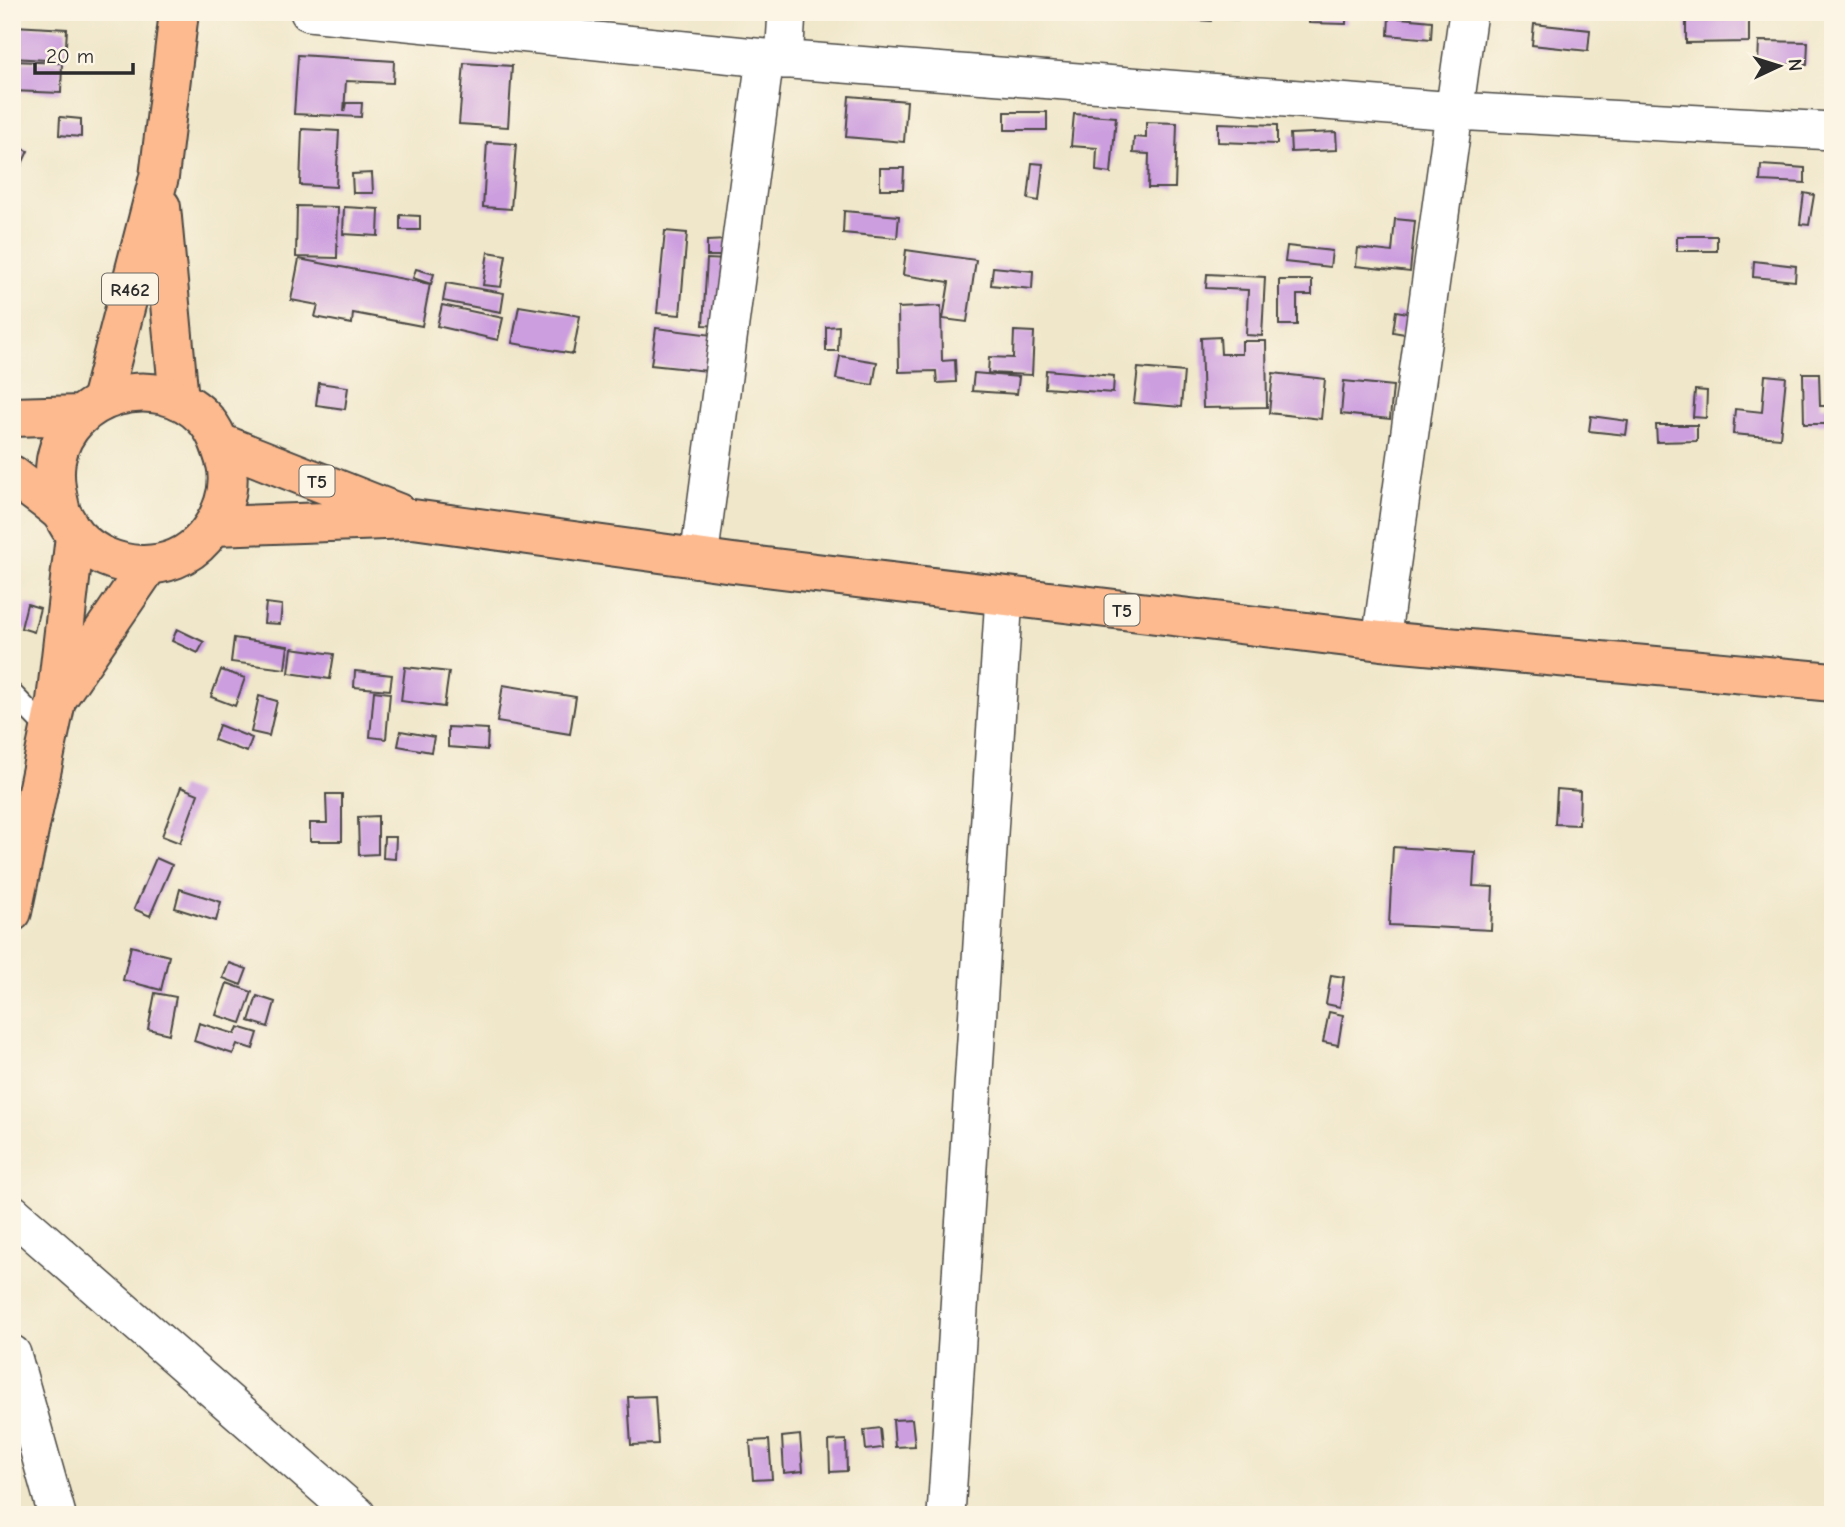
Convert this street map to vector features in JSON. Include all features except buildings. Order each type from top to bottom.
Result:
[{"type":"main road","name":"R462","points":[[91,408],[159,177],[179,12]]},
{"type":"main road","name":"R462","points":[[159,177],[178,400]]},
{"type":"main road","points":[[12,417],[91,408],[124,393],[149,391],[178,400],[203,417],[220,443],[228,472],[225,502],[214,526],[196,546],[174,560],[148,566],[121,564],[96,553],[68,524],[12,475]]},
{"type":"main road","points":[[12,912],[52,716],[68,524],[55,486],[56,458],[66,435],[91,408]]},
{"type":"main road","name":"T5","points":[[220,443],[413,519]]},
{"type":"main road","name":"T5","points":[[214,526],[413,519],[699,559],[1381,641],[1833,681]]},
{"type":"main road","points":[[52,716],[148,566]]},
{"type":"street","points":[[309,12],[775,59],[1455,111],[1833,131]]},
{"type":"street","points":[[699,559],[775,59],[787,12]]},
{"type":"street","points":[[1381,641],[1468,12]]},
{"type":"street","points":[[946,1515],[1004,596]]},
{"type":"street","points":[[12,1213],[357,1515]]},
{"type":"street","points":[[12,1354],[57,1515]]},
{"type":"lane","points":[[12,693],[52,716]]}]
